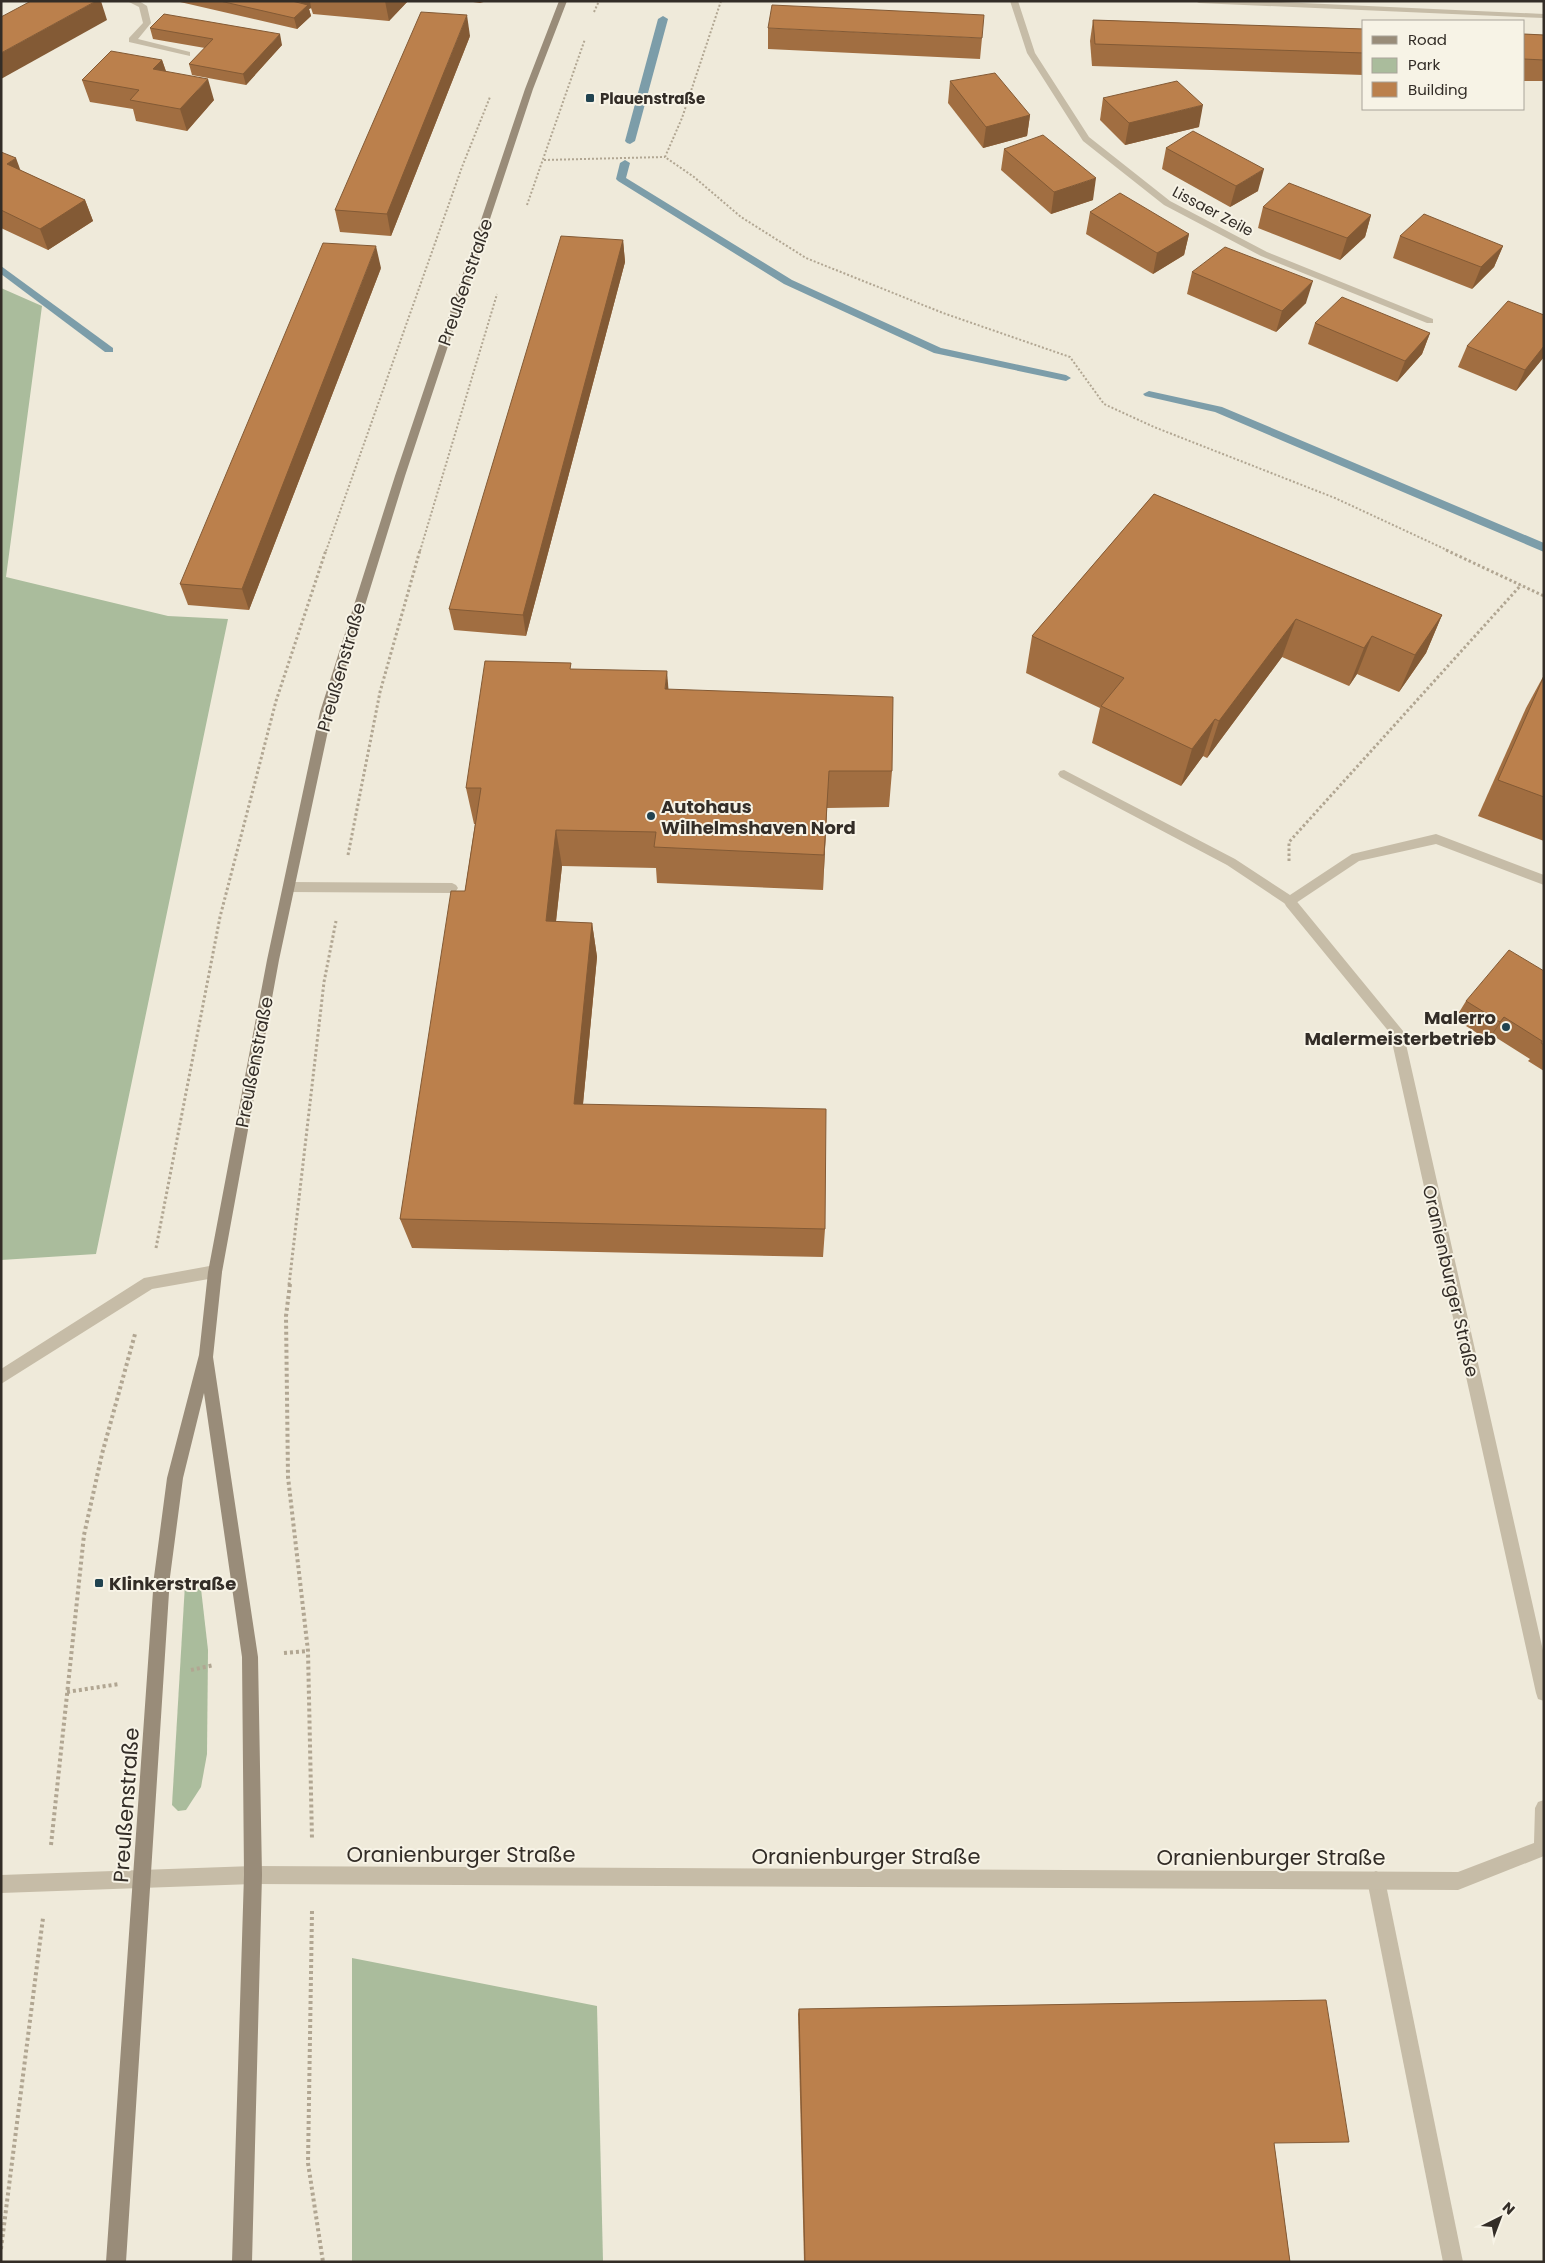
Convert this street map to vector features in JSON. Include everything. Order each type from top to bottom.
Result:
[{"type":"main road","name":"Preußenstraße","points":[[116,2262],[144,1878],[162,1577],[175,1478],[206,1355],[215,1272],[273,960],[326,712],[400,476],[529,89],[563,1]]},
{"type":"main road","name":"Preußenstraße","points":[[206,1355],[250,1657],[253,1875],[242,2262]]},
{"type":"street","points":[[131,1],[143,6],[147,23],[132,40],[187,54]]},
{"type":"street","name":"Lissaer Zeile","points":[[1014,1],[1031,53],[1086,139],[1167,203],[1264,254],[1430,321]]},
{"type":"street","points":[[1199,1],[1544,16]]},
{"type":"street","name":"Oranienburger Straße","points":[[1064,774],[1231,862],[1290,902],[1396,1031],[1544,1693]]},
{"type":"street","points":[[1290,902],[1356,857],[1436,838],[1544,880]]},
{"type":"street","points":[[289,887],[452,888]]},
{"type":"street","points":[[1,1377],[149,1282],[215,1272]]},
{"type":"street","name":"Oranienburger Straße","points":[[144,1878],[253,1875],[1458,1881],[1542,1848],[1544,1808]]},
{"type":"street","points":[[1,1884],[144,1878]]},
{"type":"street","points":[[1376,1880],[1453,2262]]},
{"type":"path","points":[[593,15],[599,1]]},
{"type":"path","points":[[665,157],[682,118],[721,1]]},
{"type":"path","points":[[524,211],[544,160],[585,39]]},
{"type":"path","points":[[544,160],[665,157],[694,177],[741,217],[806,258],[943,313],[1070,357],[1104,404],[1154,427],[1334,498],[1544,596]]},
{"type":"path","points":[[323,2262],[308,2163],[313,1876],[308,1651],[288,1477],[286,1316],[324,982],[380,692],[445,464],[500,285]]},
{"type":"path","points":[[1290,902],[1289,842],[1521,585]]},
{"type":"green space","points":[[1,288],[42,306],[6,577],[168,616],[228,619],[96,1254],[1,1260]]},
{"type":"green space","points":[[192,1580],[200,1580],[208,1650],[207,1754],[201,1787],[186,1810],[178,1811],[172,1805],[185,1584]]},
{"type":"green space","points":[[352,1958],[597,2006],[603,2262],[352,2262]]},
{"type":"building","points":[[31,1],[96,1],[1,53],[1,17]]},
{"type":"building","points":[[220,1],[292,1],[308,5],[294,18]]},
{"type":"building","points":[[772,5],[984,15],[982,38],[768,28]]},
{"type":"building","points":[[421,12],[467,15],[387,214],[335,210]]},
{"type":"building","points":[[164,14],[280,34],[243,74],[189,64],[213,39],[150,28]]},
{"type":"building","points":[[1093,20],[1362,29],[1362,53],[1095,44]]},
{"type":"building","points":[[1525,34],[1544,35],[1544,60],[1525,59]]},
{"type":"building","points":[[111,51],[162,60],[153,69],[208,79],[180,109],[130,100],[139,90],[82,80]]},
{"type":"building","points":[[995,73],[1030,115],[986,127],[950,81]]},
{"type":"building","points":[[1177,81],[1203,105],[1129,123],[1103,98]]},
{"type":"building","points":[[1193,131],[1264,169],[1236,186],[1166,148]]},
{"type":"building","points":[[1043,135],[1096,178],[1054,192],[1004,149]]},
{"type":"building","points":[[1,152],[16,158],[7,164],[85,200],[40,229],[1,210]]},
{"type":"building","points":[[1289,183],[1371,215],[1347,238],[1263,207]]},
{"type":"building","points":[[1120,193],[1189,234],[1157,253],[1090,212]]},
{"type":"building","points":[[1424,214],[1503,246],[1481,267],[1400,236]]},
{"type":"building","points":[[561,236],[623,240],[523,615],[449,609]]},
{"type":"building","points":[[323,243],[376,246],[242,589],[180,584]]},
{"type":"building","points":[[1225,247],[1313,281],[1282,311],[1192,272]]},
{"type":"building","points":[[1342,297],[1430,333],[1405,361],[1315,323]]},
{"type":"building","points":[[1508,301],[1544,315],[1544,346],[1525,370],[1467,346]]},
{"type":"building","points":[[1154,494],[1442,615],[1415,655],[1372,636],[1364,648],[1296,619],[1219,721],[1215,719],[1192,749],[1101,706],[1124,678],[1032,636]]},
{"type":"building","points":[[485,661],[571,663],[570,669],[667,671],[665,689],[893,697],[892,771],[829,771],[824,855],[654,847],[656,832],[556,830],[546,921],[592,923],[574,1104],[826,1109],[825,1229],[400,1219],[451,891],[465,891],[481,788],[466,788]]},
{"type":"building","points":[[1544,676],[1544,797],[1498,780]]},
{"type":"building","points":[[1509,950],[1544,971],[1544,1045],[1541,1043],[1542,1041],[1504,1017],[1500,1022],[1466,1001]]},
{"type":"building","points":[[1326,2000],[1349,2142],[1274,2143],[1290,2262],[805,2262],[799,2009]]},
{"type":"waterway","points":[[630,141],[663,19]]},
{"type":"waterway","points":[[625,163],[621,179],[788,282],[938,351],[1066,378]]},
{"type":"waterway","points":[[1,269],[109,350]]},
{"type":"waterway","points":[[1149,394],[1218,409],[1544,548]]},
{"type":"place","name":"Plauenstraße","points":[[590,98]]},
{"type":"place","name":"Autohaus Wilhelmshaven Nord","points":[[651,816]]},
{"type":"place","name":"Malerro Malermeisterbetrieb","points":[[1506,1027]]},
{"type":"place","name":"Klinkerstraße","points":[[99,1583]]}]
